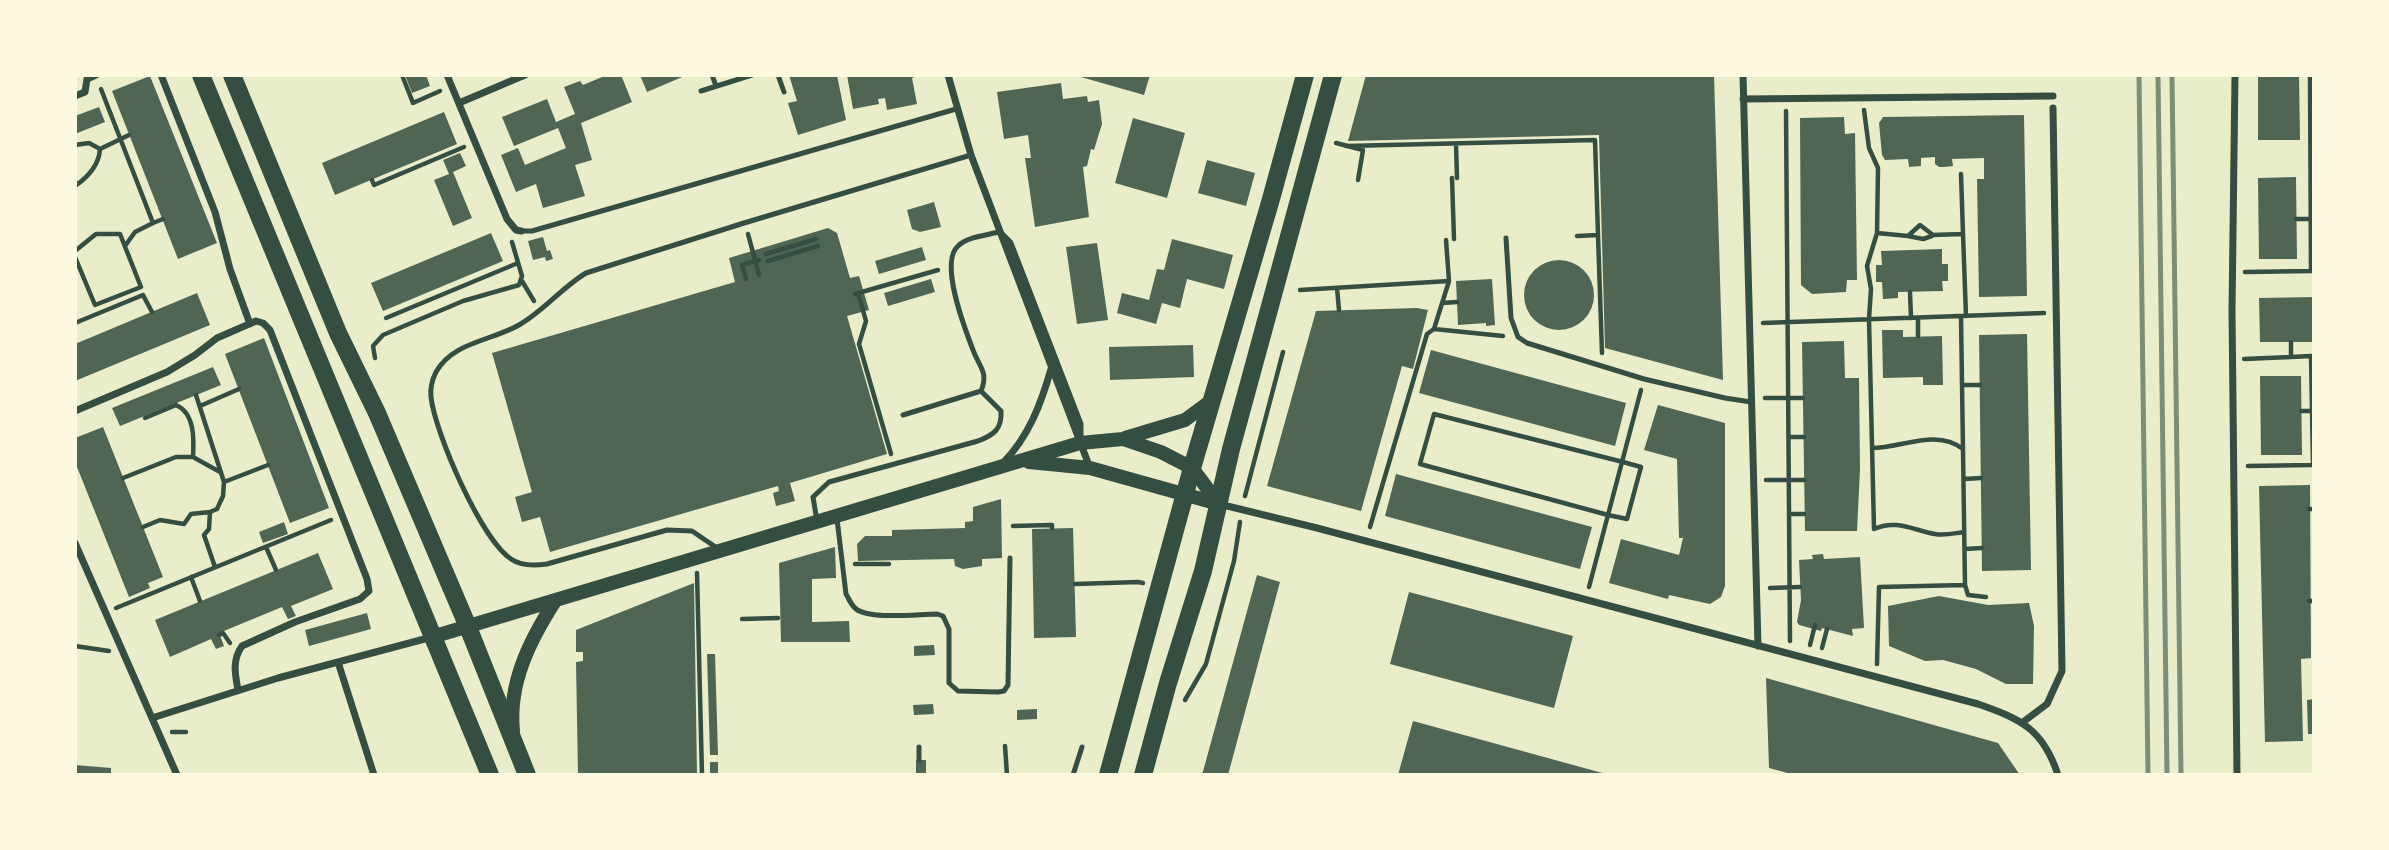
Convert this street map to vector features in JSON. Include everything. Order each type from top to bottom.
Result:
[{"type":"main road","points":[[201,75],[490,775]]},
{"type":"main road","points":[[232,75],[338,333],[377,413],[468,627],[527,775]]},
{"type":"main road","points":[[1108,775],[1192,468],[1305,75]]},
{"type":"main road","points":[[1143,775],[1203,571],[1231,449],[1333,75]]},
{"type":"main road","points":[[432,637],[1080,443],[1123,439],[1185,420],[1212,400]]},
{"type":"main road","points":[[1123,439],[1161,452],[1192,468],[1219,504]]},
{"type":"main road","points":[[1023,461],[1090,468],[1219,504]]},
{"type":"main road","points":[[515,743],[512,718],[519,671],[528,647],[555,601]]},
{"type":"street","points":[[75,96],[85,92],[87,79],[96,75]]},
{"type":"street","points":[[161,75],[215,212],[230,270],[250,324]]},
{"type":"street","points":[[447,75],[507,219],[516,230],[521,231]]},
{"type":"street","points":[[459,103],[526,75]]},
{"type":"street","points":[[948,75],[971,155],[1090,468]]},
{"type":"street","points":[[1743,75],[1758,646]]},
{"type":"street","points":[[2235,75],[2232,311],[2236,775]]},
{"type":"street","points":[[1743,99],[2053,96]]},
{"type":"street","points":[[2023,722],[2047,704],[2062,671],[2053,108]]},
{"type":"street","points":[[999,232],[1010,243],[1080,424],[1080,443]]},
{"type":"street","points":[[75,411],[167,372],[217,338],[256,321],[270,330],[367,579],[369,592],[360,599],[295,622],[242,646],[237,653],[234,674],[238,690]]},
{"type":"street","points":[[996,470],[1027,432],[1041,402],[1051,368]]},
{"type":"street","points":[[1219,504],[1978,704],[2023,722],[2038,734],[2050,753],[2058,775]]},
{"type":"street","points":[[75,543],[177,775]]},
{"type":"street","points":[[152,718],[238,690],[432,637]]},
{"type":"street","points":[[338,662],[374,775]]},
{"type":"lane","points":[[712,75],[716,86]]},
{"type":"lane","points":[[701,91],[752,75]]},
{"type":"lane","points":[[778,75],[784,92]]},
{"type":"lane","points":[[521,231],[532,231],[582,217],[956,109]]},
{"type":"lane","points":[[722,551],[692,531],[667,530],[537,566],[511,560],[480,521],[443,438],[431,398],[431,384],[442,363],[464,347],[506,332],[541,310],[586,273],[971,155]]},
{"type":"lane","points":[[981,391],[985,381],[983,371],[973,350],[950,267],[953,251],[961,243],[999,232]]},
{"type":"lane","points":[[1506,238],[1509,307],[1513,328],[1518,337],[1539,348],[1698,392],[1751,400]]},
{"type":"lane","points":[[903,415],[981,391]]},
{"type":"lane","points":[[817,521],[813,497],[829,482],[978,441],[998,431],[1002,422],[1001,411],[981,391]]},
{"type":"lane","points":[[837,516],[846,594],[850,602],[856,609],[872,614],[943,616],[949,629],[949,684],[958,691],[998,692],[1004,691],[1008,685],[1010,558]]},
{"type":"lane","points":[[919,747],[919,760]]},
{"type":"lane","points":[[1073,775],[1082,747]]},
{"type":"path","points":[[96,75],[153,223]]},
{"type":"path","points":[[402,75],[413,103],[452,86]]},
{"type":"path","points":[[2253,272],[2312,270],[2310,75]]},
{"type":"path","points":[[1785,98],[1790,654]]},
{"type":"path","points":[[1863,98],[1868,148],[1878,168],[1877,233],[1867,267],[1871,289],[1869,319],[1874,529],[1885,524],[1897,524],[1938,535],[1965,532]]},
{"type":"path","points":[[100,149],[130,135]]},
{"type":"path","points":[[1346,146],[1387,142],[1456,144],[1502,139],[1595,137],[1602,366]]},
{"type":"path","points":[[372,180],[374,185],[436,156],[475,142]]},
{"type":"path","points":[[75,145],[89,143],[100,149]]},
{"type":"path","points":[[1336,144],[1363,150],[1358,180]]},
{"type":"path","points":[[1454,239],[1456,144]]},
{"type":"path","points":[[75,186],[93,170],[100,156],[100,149]]},
{"type":"path","points":[[1961,174],[1965,585],[1968,595],[1986,597]]},
{"type":"path","points":[[125,246],[135,233],[163,219]]},
{"type":"path","points":[[2296,219],[2310,219]]},
{"type":"path","points":[[744,223],[759,275]]},
{"type":"path","points":[[1908,236],[1920,225],[1933,235]]},
{"type":"path","points":[[1577,236],[1599,233]]},
{"type":"path","points":[[1877,233],[1923,239],[1933,235],[1963,234]]},
{"type":"path","points":[[75,251],[96,234],[120,234],[141,286],[95,305],[75,257]]},
{"type":"path","points":[[766,254],[816,239]]},
{"type":"path","points":[[1366,542],[1427,334],[1434,329],[1448,281],[1446,240]]},
{"type":"path","points":[[768,261],[818,246]]},
{"type":"path","points":[[747,279],[743,265],[759,260]]},
{"type":"path","points":[[386,318],[518,263]]},
{"type":"path","points":[[893,463],[859,344],[866,321],[856,293],[950,267]]},
{"type":"path","points":[[481,270],[484,277]]},
{"type":"path","points":[[522,281],[541,310]]},
{"type":"path","points":[[1300,290],[1448,281]]},
{"type":"path","points":[[1337,288],[1339,310]]},
{"type":"path","points":[[1910,292],[1911,318]]},
{"type":"path","points":[[75,323],[143,295],[152,312]]},
{"type":"path","points":[[421,295],[424,302]]},
{"type":"path","points":[[1442,303],[1457,302]]},
{"type":"path","points":[[102,303],[105,311]]},
{"type":"path","points":[[1749,324],[2056,313]]},
{"type":"path","points":[[1918,318],[1918,336]]},
{"type":"path","points":[[1434,329],[1518,337]]},
{"type":"path","points":[[2291,342],[2291,357]]},
{"type":"path","points":[[2233,466],[2314,465],[2312,356],[2255,359]]},
{"type":"path","points":[[1963,385],[1980,385]]},
{"type":"path","points":[[200,406],[239,389]]},
{"type":"path","points":[[143,527],[160,520],[184,524],[191,514],[204,514],[217,509],[223,496],[224,482],[196,395]]},
{"type":"path","points":[[1751,400],[1803,398]]},
{"type":"path","points":[[1586,600],[1639,400]]},
{"type":"path","points":[[145,418],[176,405],[181,408],[188,416],[192,431],[193,457]]},
{"type":"path","points":[[2301,411],[2312,411]]},
{"type":"path","points":[[1434,414],[1623,462],[1641,467],[1627,519],[1420,464],[1434,414]]},
{"type":"path","points":[[1789,437],[1804,437]]},
{"type":"path","points":[[1872,448],[1888,448],[1924,439],[1955,443],[1963,449]]},
{"type":"path","points":[[123,478],[176,457],[193,457],[221,472]]},
{"type":"path","points":[[224,482],[268,465]]},
{"type":"path","points":[[1964,479],[1981,478]]},
{"type":"path","points":[[1753,480],[1804,480]]},
{"type":"path","points":[[210,512],[209,529],[204,535],[215,567]]},
{"type":"path","points":[[1789,514],[1804,514]]},
{"type":"path","points":[[105,612],[343,516]]},
{"type":"path","points":[[1013,526],[1052,525],[1052,528]]},
{"type":"path","points":[[266,547],[276,570]]},
{"type":"path","points":[[1965,549],[1982,548]]},
{"type":"path","points":[[697,558],[696,623],[702,775]]},
{"type":"path","points":[[1790,563],[1799,562]]},
{"type":"path","points":[[863,564],[885,563]]},
{"type":"path","points":[[191,577],[200,601]]},
{"type":"path","points":[[1074,584],[1138,582]]},
{"type":"path","points":[[1877,678],[1879,587],[1965,585]]},
{"type":"path","points":[[1756,588],[1800,587]]},
{"type":"path","points":[[742,619],[778,618]]},
{"type":"path","points":[[75,646],[124,653]]},
{"type":"path","points":[[1005,746],[1007,775]]},
{"type":"building","points":[[405,75],[426,75],[430,86],[412,93]]},
{"type":"building","points":[[607,75],[621,75],[632,102],[581,123],[592,160],[575,165],[585,196],[543,208],[536,184],[516,192],[501,155],[518,148],[525,165],[566,148],[558,128],[514,146],[502,117],[547,99],[556,122],[575,114],[564,87],[580,81],[583,85]]},
{"type":"building","points":[[640,75],[687,75],[647,92]]},
{"type":"building","points":[[789,75],[837,75],[846,120],[798,135],[788,103],[797,101]]},
{"type":"building","points":[[847,75],[919,75],[912,78],[917,104],[887,110],[885,98],[878,99],[879,104],[853,109]]},
{"type":"building","points":[[1074,75],[1150,75],[1144,95]]},
{"type":"building","points":[[1366,75],[1714,75],[1723,380],[1605,348],[1599,135],[1348,141]]},
{"type":"building","points":[[2258,75],[2299,75],[2300,140],[2258,140]]},
{"type":"building","points":[[150,76],[217,243],[178,259],[112,91]]},
{"type":"building","points":[[1061,83],[1063,99],[1087,96],[1088,102],[1099,100],[1102,124],[1087,166],[1083,167],[1089,217],[1035,227],[1025,158],[1031,158],[1028,135],[1004,139],[997,92]]},
{"type":"building","points":[[99,107],[105,122],[75,134],[75,116]]},
{"type":"building","points":[[444,112],[457,144],[335,195],[322,163]]},
{"type":"building","points":[[2024,115],[2027,296],[1979,297],[1977,179],[1984,179],[1984,158],[1952,159],[1953,166],[1944,167],[1935,164],[1935,157],[1921,158],[1921,166],[1909,167],[1908,159],[1885,160],[1882,155],[1879,123],[1883,117]]},
{"type":"building","points":[[1844,117],[1845,134],[1855,133],[1857,280],[1847,280],[1846,292],[1812,294],[1801,285],[1800,118]]},
{"type":"building","points":[[1133,118],[1185,133],[1167,198],[1115,183]]},
{"type":"building","points":[[460,153],[466,166],[453,172],[472,218],[453,226],[434,180],[449,174],[443,160]]},
{"type":"building","points":[[1207,160],[1255,173],[1246,206],[1198,193]]},
{"type":"building","points":[[2296,177],[2297,259],[2259,259],[2258,178]]},
{"type":"building","points":[[934,202],[941,227],[920,232],[912,229],[907,210]]},
{"type":"building","points":[[828,228],[837,233],[850,278],[859,276],[869,310],[847,316],[887,454],[790,483],[795,501],[776,506],[773,493],[779,491],[778,486],[550,552],[540,517],[522,522],[515,497],[532,492],[492,353],[735,282],[729,258]]},
{"type":"building","points":[[491,233],[503,261],[383,311],[371,283]]},
{"type":"building","points":[[543,237],[547,251],[550,250],[553,259],[546,261],[545,257],[533,260],[528,241]]},
{"type":"building","points":[[1172,239],[1233,255],[1224,289],[1187,279],[1180,308],[1162,303],[1156,324],[1117,313],[1122,293],[1149,300],[1157,269],[1164,270]]},
{"type":"building","points":[[1097,243],[1108,320],[1077,324],[1066,247]]},
{"type":"building","points":[[922,247],[926,260],[879,274],[875,261]]},
{"type":"building","points":[[1942,249],[1942,264],[1948,264],[1948,281],[1942,281],[1943,291],[1898,292],[1898,298],[1883,299],[1882,282],[1876,282],[1876,265],[1882,265],[1881,251]]},
{"type":"building","points":[[1559,260],[1584,270],[1594,295],[1584,320],[1559,330],[1534,320],[1524,295],[1534,270]]},
{"type":"building","points":[[931,279],[935,292],[888,306],[884,293]]},
{"type":"building","points":[[1492,279],[1495,325],[1458,325],[1456,281]]},
{"type":"building","points":[[197,293],[210,325],[75,381],[75,344]]},
{"type":"building","points":[[2314,297],[2314,342],[2260,342],[2259,298]]},
{"type":"building","points":[[1428,310],[1413,369],[1402,366],[1361,511],[1267,486],[1316,311]]},
{"type":"building","points":[[1882,330],[1903,330],[1903,337],[1942,336],[1943,385],[1923,385],[1923,377],[1883,378]]},
{"type":"building","points":[[2027,334],[2031,570],[1982,571],[1979,335]]},
{"type":"building","points":[[264,338],[329,508],[290,523],[225,354]]},
{"type":"building","points":[[1844,341],[1845,378],[1859,378],[1860,469],[1857,531],[1805,531],[1802,342]]},
{"type":"building","points":[[1193,345],[1194,377],[1110,380],[1109,347]]},
{"type":"building","points":[[1431,350],[1626,403],[1615,446],[1419,393]]},
{"type":"building","points":[[213,367],[221,385],[120,426],[112,408]]},
{"type":"building","points":[[2260,376],[2301,376],[2302,455],[2261,455]]},
{"type":"building","points":[[1658,405],[1725,423],[1725,586],[1721,597],[1710,604],[1669,595],[1668,599],[1609,583],[1621,539],[1679,555],[1683,538],[1679,538],[1677,459],[1644,450]]},
{"type":"building","points":[[103,427],[163,577],[148,583],[150,588],[129,597],[75,462],[75,438]]},
{"type":"building","points":[[1396,474],[1592,527],[1580,569],[1385,516]]},
{"type":"building","points":[[2310,485],[2311,658],[2301,659],[2303,741],[2265,742],[2259,486]]},
{"type":"building","points":[[1001,499],[1002,558],[982,559],[982,566],[963,569],[955,566],[954,559],[858,561],[857,544],[865,536],[892,536],[892,530],[965,528],[965,522],[973,521],[973,507]]},
{"type":"building","points":[[284,522],[288,534],[263,543],[259,532]]},
{"type":"building","points":[[1073,528],[1076,637],[1034,638],[1032,529]]},
{"type":"building","points":[[835,547],[836,578],[812,579],[812,622],[849,621],[850,642],[781,642],[779,563]]},
{"type":"building","points":[[318,553],[333,589],[291,606],[296,616],[288,619],[282,607],[219,633],[224,646],[216,649],[211,639],[170,657],[155,620]]},
{"type":"building","points":[[1823,554],[1824,559],[1860,557],[1864,628],[1852,629],[1853,636],[1822,628],[1821,631],[1799,625],[1797,622],[1801,600],[1799,560],[1813,559],[1812,555]]},
{"type":"building","points":[[1257,575],[1280,582],[1228,775],[1202,775]]},
{"type":"building","points":[[694,583],[697,775],[578,775],[576,662],[583,661],[583,652],[576,652],[576,630]]},
{"type":"building","points":[[1409,592],[1573,636],[1554,708],[1390,664]]},
{"type":"building","points":[[1939,596],[1988,605],[2029,603],[2034,626],[2033,684],[2006,684],[1976,669],[1943,660],[1925,661],[1889,646],[1888,606]]},
{"type":"building","points":[[367,613],[371,629],[309,646],[305,630]]},
{"type":"building","points":[[934,645],[935,655],[914,656],[914,646]]},
{"type":"building","points":[[707,654],[715,654],[718,755],[710,755]]},
{"type":"building","points":[[1766,678],[1998,743],[2020,775],[1795,775],[1769,768]]},
{"type":"building","points":[[2314,699],[2314,734],[2308,734],[2307,700]]},
{"type":"building","points":[[933,704],[934,714],[914,715],[913,705]]},
{"type":"building","points":[[1037,709],[1037,719],[1017,720],[1017,710]]},
{"type":"building","points":[[1413,721],[1606,774],[1606,775],[1398,775]]},
{"type":"building","points":[[916,760],[926,760],[926,775],[916,775]]},
{"type":"building","points":[[710,762],[718,762],[718,775],[710,775]]},
{"type":"building","points":[[75,765],[111,768],[111,775],[75,775]]},
{"type":"railway","points":[[2139,75],[2148,775]]},
{"type":"railway","points":[[2158,75],[2167,775]]},
{"type":"railway","points":[[2172,75],[2181,775]]}]
